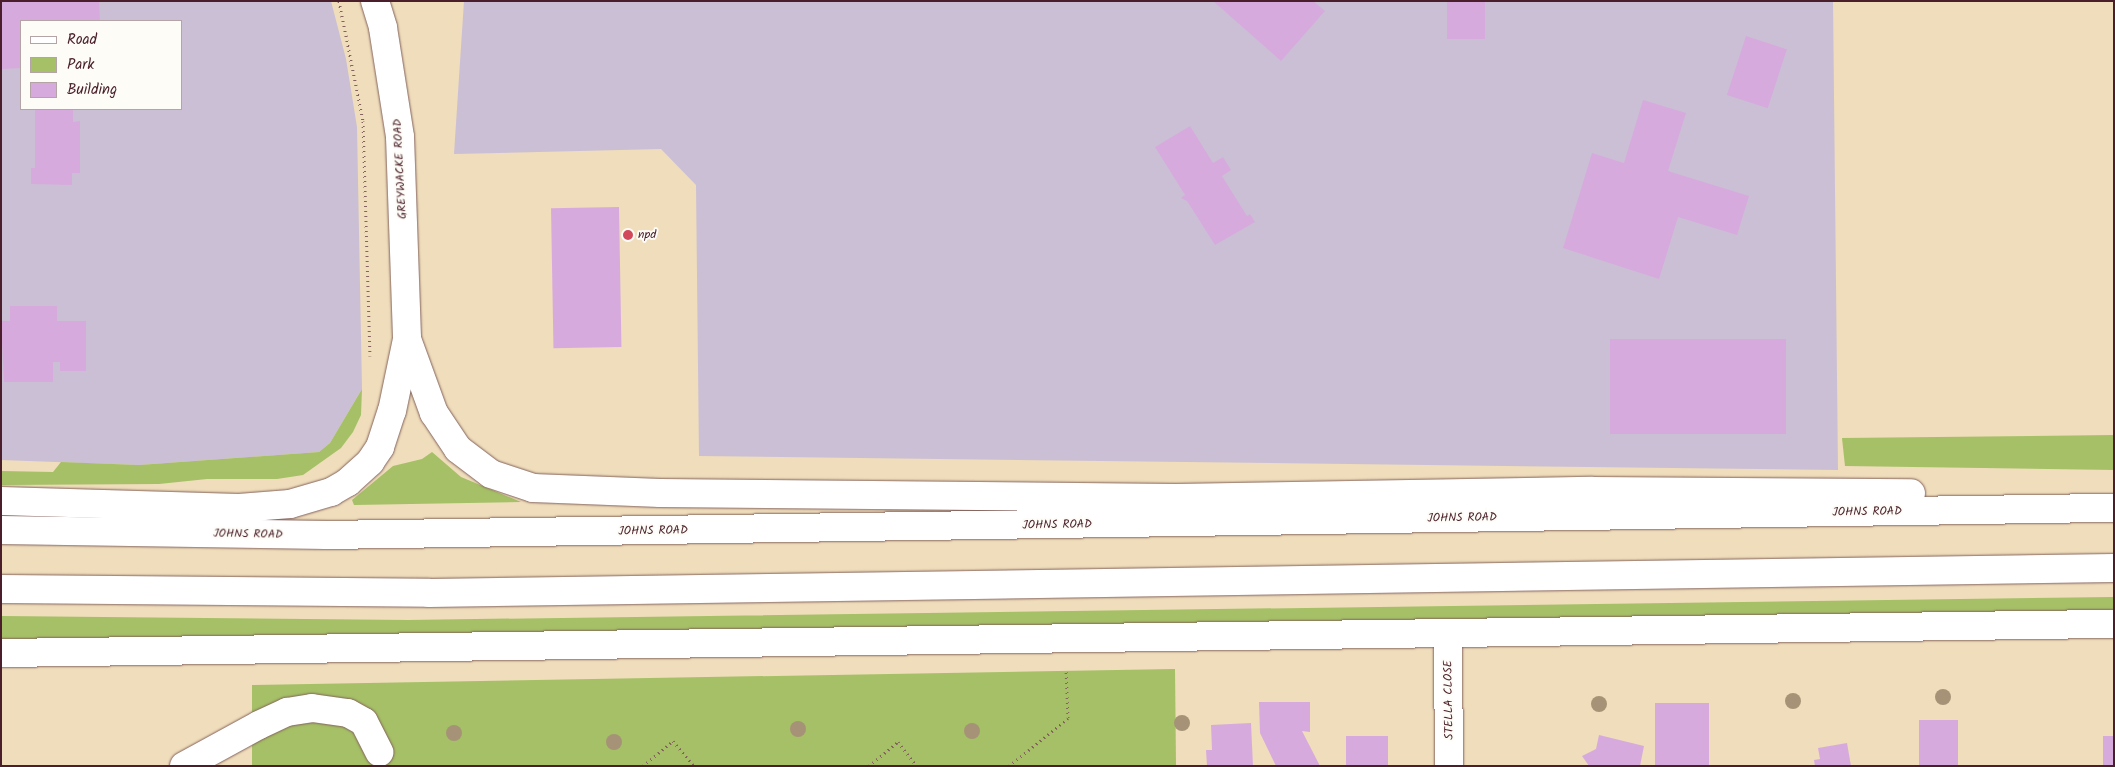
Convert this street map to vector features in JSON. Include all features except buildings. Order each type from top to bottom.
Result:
[{"type":"main road","name":"GREYWACKE ROAD","points":[[375,1],[383,28],[400,137],[407,339]]},
{"type":"main road","points":[[407,339],[434,413],[458,448],[491,474],[533,488],[660,493],[1176,498],[1592,491],[2114,496]]},
{"type":"main road","points":[[1,502],[239,508],[290,504],[331,492],[348,482],[370,462],[380,447],[392,410],[407,339]]},
{"type":"main road","name":"JOHNS ROAD","points":[[1,530],[365,535],[2114,508]]},
{"type":"main road","points":[[1,589],[429,592],[2114,568]]},
{"type":"main road","points":[[1,652],[2114,624]]},
{"type":"main road","name":"STELLA CLOSE","points":[[1448,634],[1449,766]]},
{"type":"main road","points":[[184,766],[280,715],[312,708],[348,713],[364,722],[379,752]]},
{"type":"path","points":[[339,1],[363,121],[370,362]]},
{"type":"path","points":[[1009,766],[1068,718],[1064,638]]},
{"type":"path","points":[[643,766],[673,741],[694,766]]},
{"type":"path","points":[[870,766],[898,742],[918,766]]},
{"type":"shaded area","points":[[1,1],[331,1],[346,59],[357,127],[362,389],[330,443],[319,452],[139,465],[1,460]]},
{"type":"shaded area","points":[[464,1],[1833,1],[1838,470],[699,456],[696,185],[661,149],[454,154]]},
{"type":"green space","points":[[362,389],[361,415],[353,432],[341,448],[303,475],[277,479],[207,479],[159,484],[1,485],[1,471],[53,472],[61,462],[139,465],[319,452],[330,443]]},
{"type":"green space","points":[[2114,435],[2114,470],[1845,466],[1842,438]]},
{"type":"green space","points":[[432,452],[461,477],[521,502],[354,505],[352,500],[393,466],[422,459]]},
{"type":"green space","points":[[2114,597],[2114,614],[1,643],[1,616],[408,620]]},
{"type":"green space","points":[[1175,669],[1176,766],[252,766],[252,685]]},
{"type":"place","name":"npd","points":[[628,235]]}]
